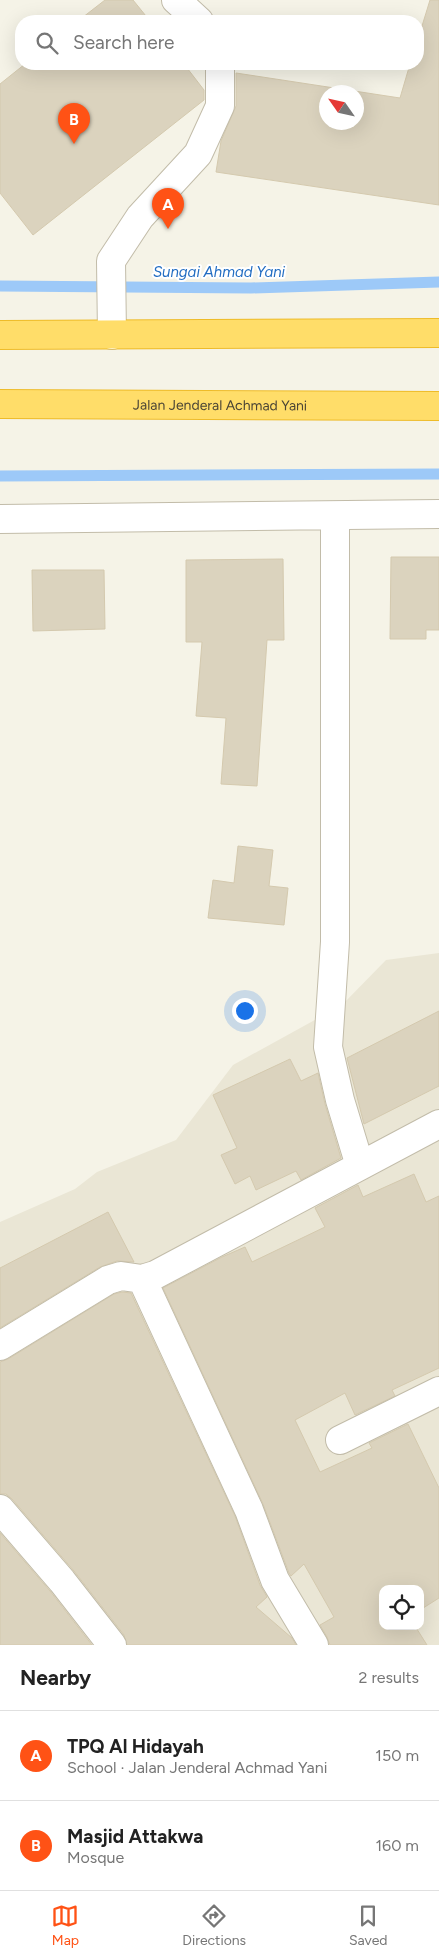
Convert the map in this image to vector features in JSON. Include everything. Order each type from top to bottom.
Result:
[{"type":"highway","points":[[0,335],[439,333]]},
{"type":"highway","name":"Jalan Jenderal Achmad Yani","points":[[0,404],[439,406]]},
{"type":"street","points":[[176,0],[192,15]]},
{"type":"street","points":[[112,335],[111,261],[140,217],[198,154],[220,106],[220,70]]},
{"type":"street","points":[[0,519],[335,517],[439,514]]},
{"type":"street","points":[[335,517],[335,942],[328,1047],[340,1100],[360,1166]]},
{"type":"street","points":[[0,1346],[108,1280],[121,1276],[142,1279],[155,1275],[439,1124]]},
{"type":"street","points":[[142,1279],[249,1510],[274,1580],[314,1645]]},
{"type":"street","points":[[340,1440],[439,1391]]},
{"type":"street","points":[[0,1509],[62,1581],[112,1645]]},
{"type":"shaded area","points":[[439,953],[439,1645],[0,1645],[0,1222],[75,1189],[97,1172],[176,1140],[233,1065],[342,1005],[386,960]]},
{"type":"building","points":[[105,0],[133,0],[145,15],[86,15]]},
{"type":"building","points":[[430,0],[439,0],[439,205],[216,172],[221,141],[236,106],[236,73],[319,86],[319,130],[364,130],[364,93],[400,98],[408,70],[424,70],[424,20]]},
{"type":"building","points":[[18,70],[189,70],[204,90],[204,100],[33,235],[0,193],[0,84]]},
{"type":"building","points":[[391,557],[439,557],[439,630],[426,630],[426,639],[390,639]]},
{"type":"building","points":[[283,559],[284,640],[267,640],[257,786],[221,784],[226,718],[196,716],[202,642],[186,642],[186,560]]},
{"type":"building","points":[[32,570],[104,570],[105,629],[33,631]]},
{"type":"building","points":[[238,846],[273,850],[269,886],[288,888],[284,925],[208,918],[213,880],[234,883]]},
{"type":"building","points":[[439,1011],[439,1086],[364,1124],[347,1058]]},
{"type":"building","points":[[290,1059],[301,1081],[318,1073],[341,1158],[301,1180],[296,1171],[256,1190],[250,1176],[235,1184],[221,1155],[237,1148],[213,1095]]},
{"type":"building","points":[[414,1174],[426,1202],[439,1196],[439,1368],[392,1390],[395,1396],[355,1415],[345,1393],[295,1420],[320,1472],[372,1448],[369,1443],[408,1424],[439,1488],[439,1598],[424,1607],[424,1585],[379,1585],[379,1630],[418,1630],[427,1645],[330,1645],[320,1625],[334,1617],[304,1564],[291,1576],[289,1573],[263,1504],[163,1288],[245,1247],[252,1262],[325,1227],[315,1208],[358,1185],[363,1197]]},
{"type":"building","points":[[108,1212],[134,1262],[117,1261],[100,1267],[0,1328],[0,1268]]},
{"type":"building","points":[[122,1292],[131,1293],[235,1516],[260,1585],[267,1597],[256,1607],[292,1638],[296,1645],[127,1645],[124,1635],[74,1571],[12,1499],[6,1494],[0,1494],[0,1362],[8,1359],[114,1294]]},
{"type":"building","points":[[0,1533],[50,1591],[92,1645],[0,1645]]},
{"type":"waterway","name":"Sungai Ahmad Yani","points":[[0,286],[251,288],[439,282]]},
{"type":"waterway","name":"Sungai Ahmad Yani","points":[[0,476],[439,474]]},
{"type":"place","name":"Masjid Attakwa","points":[[74,144]]},
{"type":"place","name":"TPQ Al Hidayah","points":[[168,229]]}]
